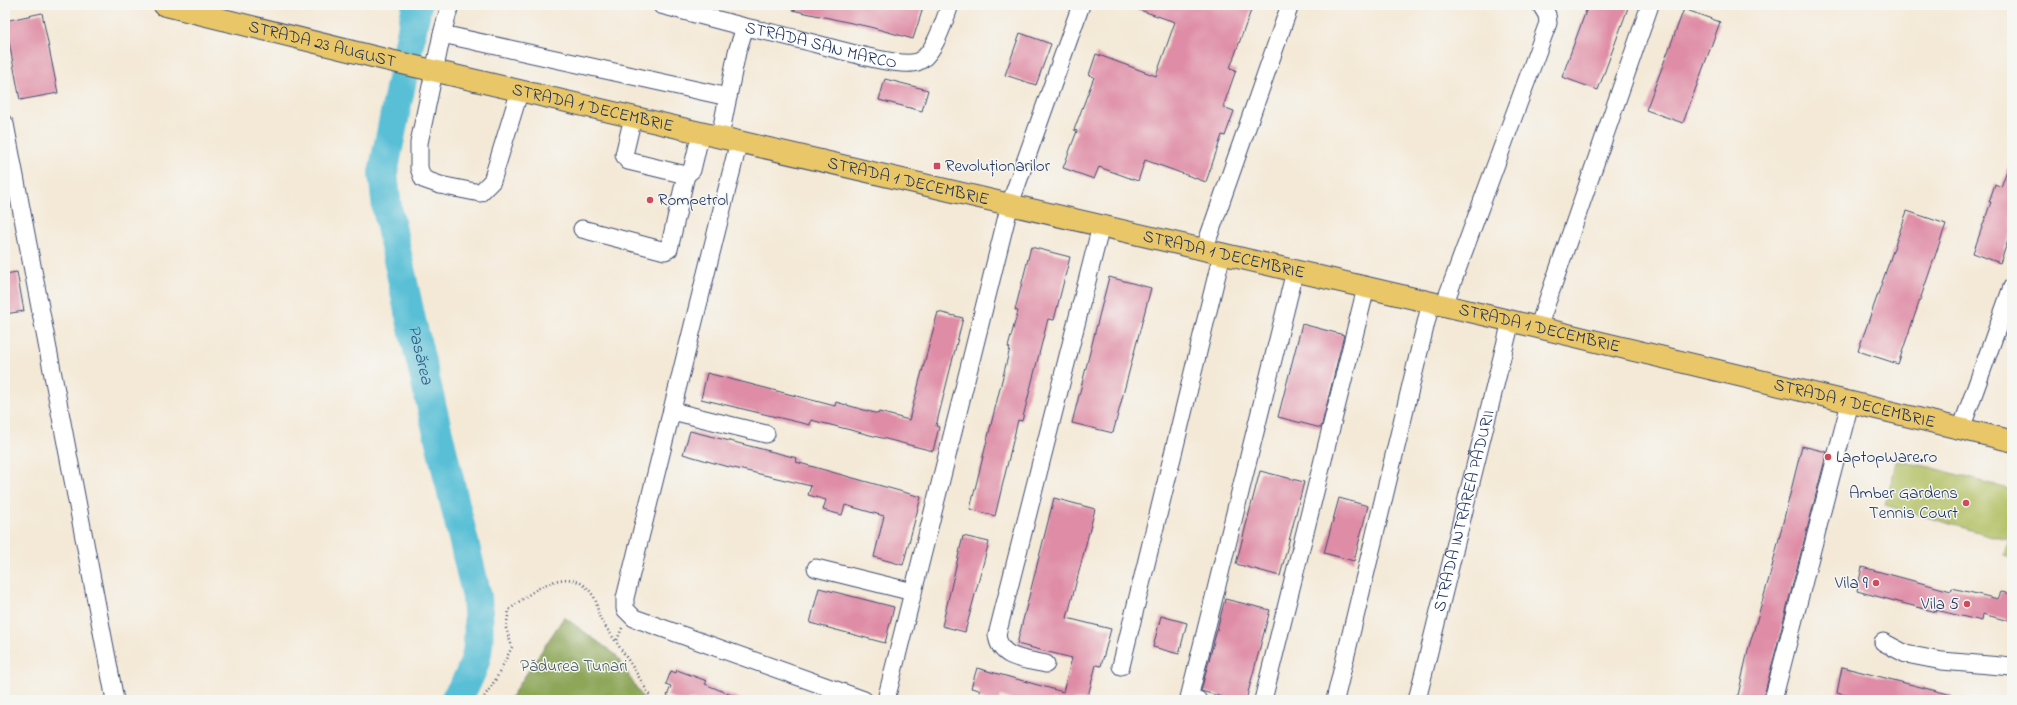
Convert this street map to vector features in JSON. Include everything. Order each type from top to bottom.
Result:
[{"type":"main road","name":"STRADA 23 AUGUST","points":[[164,5],[379,58],[434,70]]},
{"type":"main road","name":"STRADA 1 DECEMBRIE","points":[[434,70],[1511,321],[2012,441]]},
{"type":"street","points":[[450,5],[442,34],[419,143],[419,168],[424,179],[440,185],[480,193],[492,181],[520,90]]},
{"type":"street","points":[[661,5],[745,27]]},
{"type":"street","name":"STRADA SAN MARCO","points":[[720,136],[737,52],[745,27],[881,59],[904,63],[917,62],[925,57],[934,45],[950,5]]},
{"type":"street","points":[[886,700],[1010,204],[1081,5]]},
{"type":"street","points":[[1121,666],[1213,252],[1290,5]]},
{"type":"street","points":[[1335,700],[1437,304],[1548,23],[1547,15],[1541,5]]},
{"type":"street","points":[[1538,328],[1650,5]]},
{"type":"street","points":[[442,34],[728,97]]},
{"type":"street","points":[[633,117],[624,155],[628,160],[686,175]]},
{"type":"street","points":[[5,124],[116,700]]},
{"type":"street","points":[[582,229],[665,251],[669,249],[686,175],[692,170],[720,136]]},
{"type":"street","points":[[720,136],[672,411],[625,598],[625,609],[628,614],[634,618],[864,700]]},
{"type":"street","points":[[1046,664],[1009,655],[1002,651],[998,644],[998,635],[1101,226]]},
{"type":"street","points":[[1198,700],[1189,698],[1295,271]]},
{"type":"street","points":[[1961,429],[2012,287]]},
{"type":"street","points":[[1263,700],[1366,288]]},
{"type":"street","name":"STRADA INTRAREA PĂDURII","points":[[1417,700],[1511,321]]},
{"type":"street","points":[[1773,700],[1850,403]]},
{"type":"street","points":[[672,411],[766,434]]},
{"type":"street","points":[[816,568],[913,592]]},
{"type":"street","points":[[1883,642],[1906,654],[1942,661],[2012,667]]},
{"type":"path","points":[[482,700],[496,679],[512,647],[506,628],[509,610],[531,592],[548,582],[571,580],[585,585],[595,598],[600,618],[617,641],[652,700]]},
{"type":"green space","name":"Amber Gardens Tennis Court","points":[[1897,461],[1930,467],[2012,490],[2012,516],[2006,540],[1885,505]]},
{"type":"green space","points":[[2012,528],[2012,557],[2005,555]]},
{"type":"green space","name":"Pădurea Tunari","points":[[564,617],[616,655],[644,700],[509,700]]},
{"type":"building","points":[[793,5],[924,5],[913,39],[870,27],[792,10]]},
{"type":"building","points":[[1131,5],[1253,5],[1230,68],[1236,70],[1223,107],[1234,111],[1225,136],[1222,135],[1206,182],[1145,160],[1138,181],[1099,167],[1094,179],[1063,168],[1077,131],[1074,130],[1094,77],[1089,75],[1096,54],[1156,76],[1175,22],[1131,7]]},
{"type":"building","points":[[1588,5],[1629,5],[1598,90],[1562,77]]},
{"type":"building","points":[[1684,9],[1720,22],[1683,123],[1646,110]]},
{"type":"building","points":[[42,13],[58,93],[20,100],[5,21]]},
{"type":"building","points":[[1020,33],[1051,44],[1036,85],[1005,75]]},
{"type":"building","points":[[885,79],[928,90],[922,111],[879,100]]},
{"type":"building","points":[[2010,162],[2012,162],[2012,230],[2000,263],[1973,253],[1991,202],[1989,202],[1995,184],[2001,187]]},
{"type":"building","points":[[1907,211],[1946,224],[1898,364],[1858,351]]},
{"type":"building","points":[[1031,247],[1070,257],[1054,320],[1048,319],[1022,421],[1018,420],[995,516],[970,509],[1010,348],[1008,347],[1018,311],[1015,310]]},
{"type":"building","points":[[17,272],[24,311],[5,314],[5,274]]},
{"type":"building","points":[[1109,277],[1151,288],[1113,433],[1072,423]]},
{"type":"building","points":[[938,312],[963,318],[936,426],[939,427],[933,451],[811,420],[810,425],[701,399],[707,373],[835,406],[836,402],[878,414],[879,412],[909,420]]},
{"type":"building","points":[[1302,324],[1344,335],[1321,428],[1278,417]]},
{"type":"building","points":[[690,431],[797,458],[796,462],[921,497],[903,565],[874,557],[884,516],[845,505],[842,515],[823,510],[826,500],[808,495],[811,486],[721,465],[683,454]]},
{"type":"building","points":[[1802,446],[1827,452],[1763,700],[1737,700],[1748,650],[1770,575]]},
{"type":"building","points":[[1260,471],[1304,482],[1280,576],[1236,564]]},
{"type":"building","points":[[1054,498],[1095,509],[1067,618],[1111,629],[1101,666],[1096,665],[1087,700],[1013,700],[1000,696],[999,700],[987,700],[978,697],[980,690],[971,688],[977,668],[1063,692],[1072,658],[1017,644]]},
{"type":"building","points":[[1339,498],[1368,506],[1354,561],[1324,553]]},
{"type":"building","points":[[963,536],[989,542],[965,632],[942,626]]},
{"type":"building","points":[[1862,567],[1951,591],[1952,588],[1998,599],[2001,592],[2012,594],[2012,622],[1983,614],[1982,621],[1936,610],[1936,612],[1857,591]]},
{"type":"building","points":[[819,588],[894,607],[885,643],[810,623]]},
{"type":"building","points":[[1225,599],[1270,610],[1246,700],[1233,700],[1201,691]]},
{"type":"building","points":[[1161,616],[1187,623],[1179,654],[1153,647]]},
{"type":"building","points":[[1842,667],[1952,695],[1951,700],[1865,700],[1837,693]]},
{"type":"building","points":[[677,670],[707,681],[705,684],[743,700],[679,700],[667,696],[671,686],[666,684],[671,671],[676,673]]},
{"type":"waterway","name":"Pasărea","points":[[417,5],[383,173],[387,208],[411,320],[477,597],[479,627],[475,663],[464,687],[455,700]]},
{"type":"place","name":"Revoluționarilor","points":[[937,166]]},
{"type":"place","name":"Rompetrol","points":[[650,200]]},
{"type":"place","name":"LaptopWare.ro","points":[[1828,457]]},
{"type":"place","name":"Amber Gardens Tennis Court","points":[[1966,503]]},
{"type":"place","name":"Vila 9","points":[[1876,583]]},
{"type":"place","name":"Vila 5","points":[[1967,604]]}]
